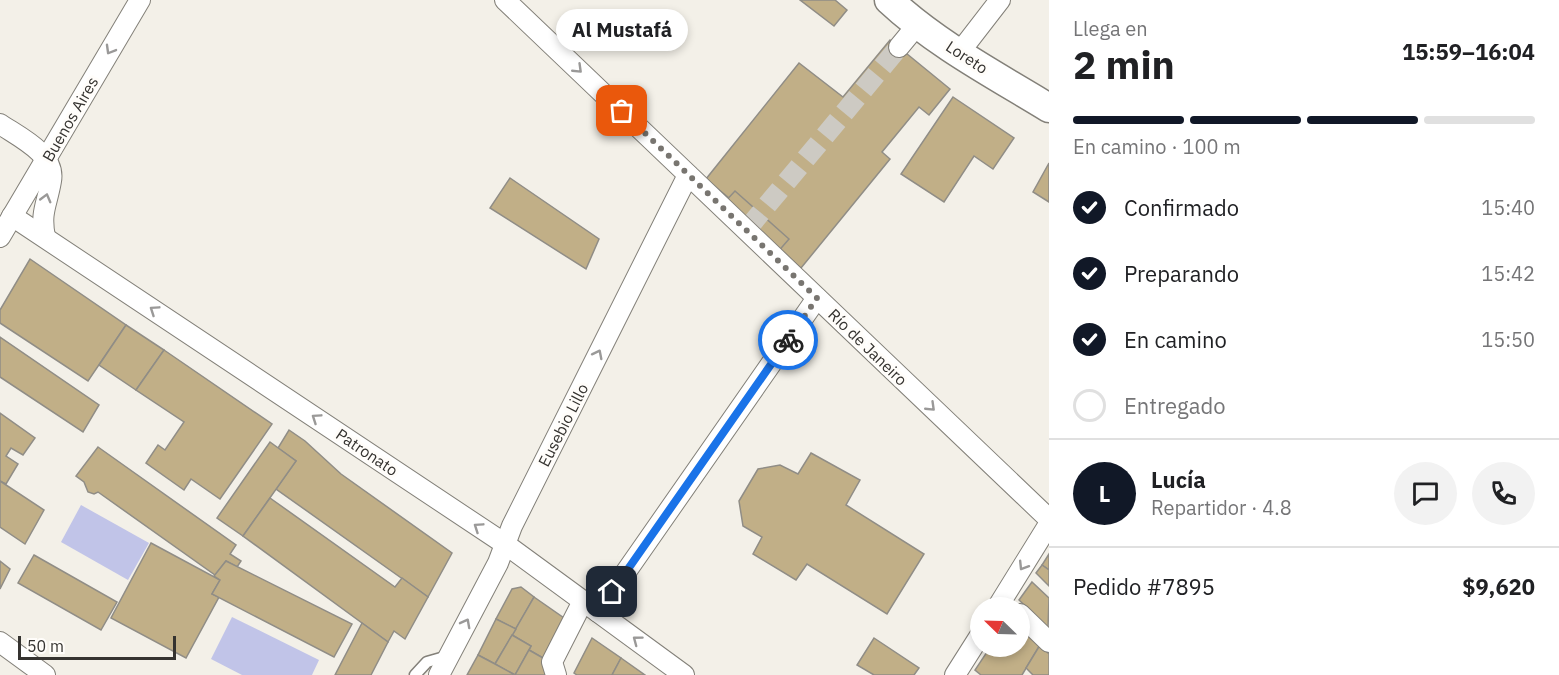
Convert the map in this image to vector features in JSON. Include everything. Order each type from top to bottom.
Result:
[{"type":"main road","name":"Loreto","points":[[890,0],[918,24],[959,53],[1049,108]]},
{"type":"street","name":"Buenos Aires","points":[[0,237],[140,0]]},
{"type":"street","name":"Río de Janeiro","points":[[505,0],[1049,519]]},
{"type":"street","points":[[959,53],[1000,0]]},
{"type":"street","points":[[899,47],[918,24]]},
{"type":"street","points":[[0,124],[36,149],[46,160],[52,174],[43,215],[45,237]]},
{"type":"street","name":"Eusebio Lillo","points":[[439,675],[498,563],[522,505],[688,175]]},
{"type":"street","name":"Patronato","points":[[12,216],[505,544],[684,675]]},
{"type":"street","points":[[556,675],[552,662],[590,606],[817,298]]},
{"type":"street","points":[[1008,597],[1049,524]]},
{"type":"street","points":[[1030,624],[1049,642]]},
{"type":"street","points":[[0,642],[45,675]]},
{"type":"street","points":[[955,675],[970,651]]},
{"type":"lane","points":[[414,675],[427,662],[448,656]]},
{"type":"shaded area","points":[[81,505],[149,543],[128,580],[61,542]]},
{"type":"shaded area","points":[[232,617],[319,660],[312,675],[242,675],[211,659]]},
{"type":"building","points":[[800,0],[835,0],[847,10],[834,26]]},
{"type":"building","points":[[890,40],[950,89],[929,115],[919,107],[882,152],[890,159],[801,268],[722,205],[729,198],[706,179],[799,63],[843,97]]},
{"type":"building","points":[[953,97],[1014,138],[993,169],[974,156],[944,202],[901,174]]},
{"type":"building","points":[[1049,163],[1049,202],[1033,192]]},
{"type":"building","points":[[510,178],[599,239],[586,269],[490,208]]},
{"type":"building","points":[[735,191],[789,239],[776,254],[722,205]]},
{"type":"building","points":[[30,259],[126,325],[88,381],[0,323],[0,310]]},
{"type":"building","points":[[126,325],[164,350],[136,390],[99,365]]},
{"type":"building","points":[[0,337],[99,405],[83,432],[0,377]]},
{"type":"building","points":[[164,350],[272,424],[220,499],[191,479],[184,490],[146,463],[158,445],[165,450],[184,422],[136,390]]},
{"type":"building","points":[[0,413],[35,438],[23,455],[11,448],[6,456],[18,464],[6,484],[0,481]]},
{"type":"building","points":[[289,430],[305,441],[341,474],[452,553],[428,597],[276,489],[296,461],[278,448]]},
{"type":"building","points":[[270,442],[296,461],[243,536],[217,518]]},
{"type":"building","points":[[98,447],[236,545],[230,554],[241,561],[237,567],[226,561],[215,575],[98,492],[94,494],[88,492],[84,482],[76,476]]},
{"type":"building","points":[[811,453],[860,480],[846,505],[924,554],[887,614],[807,564],[796,580],[753,554],[762,537],[743,526],[739,501],[758,469],[780,465],[798,474]]},
{"type":"building","points":[[0,481],[44,510],[25,544],[0,527]]},
{"type":"building","points":[[270,498],[395,587],[402,578],[428,597],[405,639],[394,631],[388,642],[243,536]]},
{"type":"building","points":[[151,543],[220,580],[212,594],[219,597],[186,658],[111,618]]},
{"type":"building","points":[[1049,554],[1049,570],[1042,565]]},
{"type":"building","points":[[34,555],[117,602],[101,630],[18,583]]},
{"type":"building","points":[[0,561],[10,569],[0,589]]},
{"type":"building","points":[[226,561],[352,624],[334,657],[212,594],[220,580],[214,576]]},
{"type":"building","points":[[1042,565],[1049,570],[1049,586],[1036,573]]},
{"type":"building","points":[[1032,582],[1049,598],[1048,628],[1030,611],[1030,597],[1021,597]]},
{"type":"building","points":[[521,587],[534,597],[516,629],[496,619],[512,589]]},
{"type":"building","points":[[534,597],[564,618],[543,658],[529,650],[531,646],[512,635]]},
{"type":"building","points":[[496,619],[516,629],[495,664],[478,655]]},
{"type":"building","points":[[362,623],[388,642],[371,675],[335,675]]},
{"type":"building","points":[[512,635],[531,646],[515,675],[495,664]]},
{"type":"building","points":[[1030,635],[1040,645],[1022,675],[981,675],[975,670],[984,657],[1030,657]]},
{"type":"building","points":[[592,638],[621,658],[612,675],[577,675],[574,673]]},
{"type":"building","points":[[874,638],[919,668],[914,675],[874,675],[857,665]]},
{"type":"building","points":[[1040,645],[1049,654],[1049,675],[1033,675],[1026,668]]},
{"type":"building","points":[[529,650],[543,658],[548,675],[515,675]]},
{"type":"building","points":[[478,655],[495,664],[515,675],[467,675]]},
{"type":"building","points":[[621,658],[645,675],[612,675]]},
{"type":"tunnel","points":[[748,228],[899,47]]},
{"type":"way so far","points":[[622,111],[817,298],[788,340]]},
{"type":"place","name":"Al Mustafá","points":[[622,111]]},
{"type":"route","points":[[612,592],[788,340]]}]
